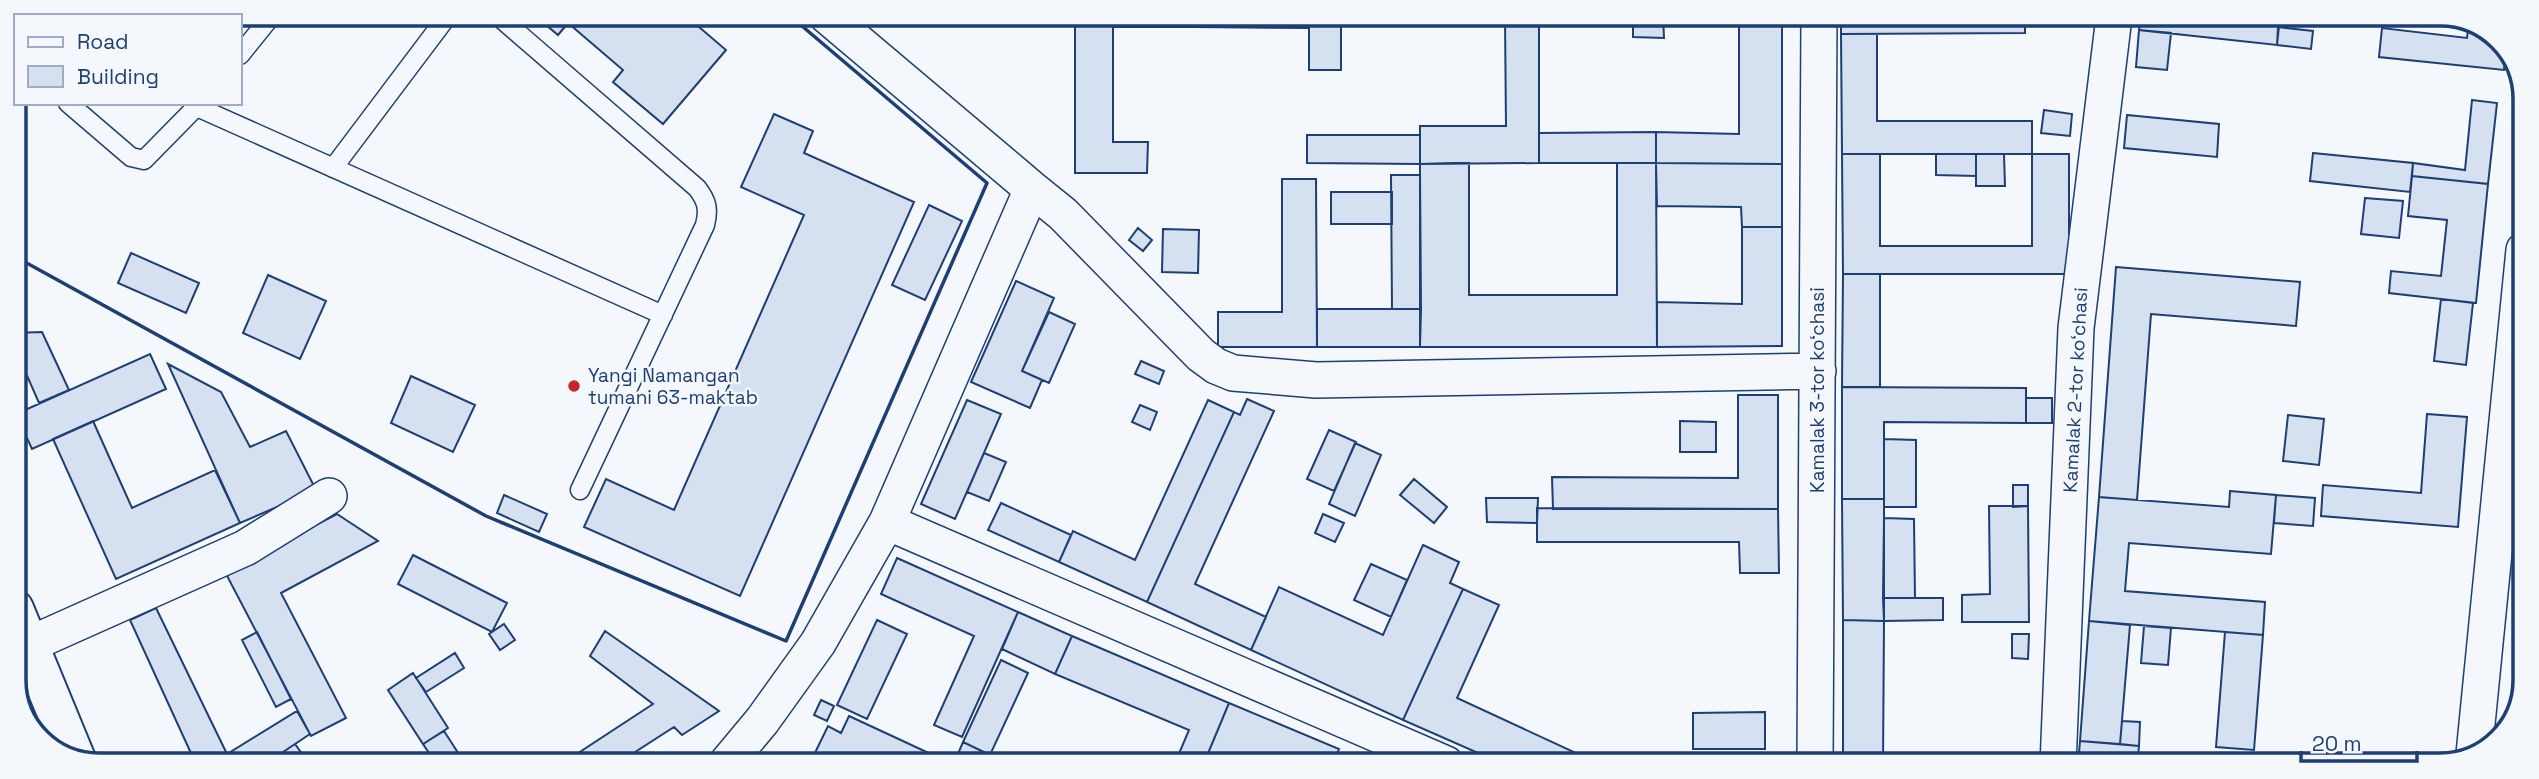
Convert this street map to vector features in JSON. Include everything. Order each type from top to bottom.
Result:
[{"type":"street","points":[[839,26],[1063,214],[1201,355],[1216,366],[1233,373],[1316,380],[1818,371]]},
{"type":"street","name":"Kamalak 3-tor koʻchasi","points":[[1815,753],[1819,26]]},
{"type":"street","name":"Kamalak 2-tor koʻchasi","points":[[2058,753],[2076,328],[2113,26]]},
{"type":"street","points":[[736,753],[762,722],[818,643],[887,522],[1032,189]]},
{"type":"street","points":[[2475,743],[2513,361]]},
{"type":"street","points":[[28,645],[245,548],[329,496]]},
{"type":"street","points":[[887,522],[1421,753]]},
{"type":"street","points":[[26,640],[72,747]]},
{"type":"lane","points":[[242,53],[263,26]]},
{"type":"lane","points":[[333,168],[441,26]]},
{"type":"lane","points":[[510,26],[687,180],[706,199],[708,212],[705,225],[580,490]]},
{"type":"lane","points":[[70,105],[131,157],[144,160],[198,105],[663,315]]},
{"type":"building","points":[[547,26],[566,26],[558,35]]},
{"type":"building","points":[[572,26],[698,26],[726,50],[663,124],[613,82],[623,70]]},
{"type":"building","points":[[1075,26],[1196,26],[1113,27],[1113,142],[1148,142],[1147,173],[1075,173]]},
{"type":"building","points":[[1309,26],[1309,28],[1196,27]]},
{"type":"building","points":[[1309,26],[1341,26],[1341,70],[1309,70]]},
{"type":"building","points":[[1505,26],[1539,26],[1539,163],[1420,164],[1420,126],[1506,126]]},
{"type":"building","points":[[1633,26],[1663,26],[1664,38],[1633,37]]},
{"type":"building","points":[[1739,26],[1782,26],[1782,164],[1656,163],[1656,132],[1739,134]]},
{"type":"building","points":[[1841,26],[2025,26],[2025,33],[1841,34]]},
{"type":"building","points":[[2140,26],[2279,26],[2277,45],[2139,30]]},
{"type":"building","points":[[2278,27],[2313,31],[2311,49],[2277,45]]},
{"type":"building","points":[[2382,28],[2467,38],[2468,32],[2488,44],[2503,63],[2504,70],[2379,57]]},
{"type":"building","points":[[2139,30],[2171,33],[2167,70],[2136,67]]},
{"type":"building","points":[[1841,34],[1877,34],[1877,121],[2032,121],[2032,154],[1842,154]]},
{"type":"building","points":[[2472,100],[2497,103],[2488,184],[2412,176],[2413,163],[2465,170]]},
{"type":"building","points":[[2044,110],[2072,114],[2070,136],[2041,133]]},
{"type":"building","points":[[774,114],[813,131],[804,153],[914,202],[740,596],[584,527],[606,479],[674,510],[804,215],[741,187]]},
{"type":"building","points":[[2127,115],[2219,124],[2217,157],[2124,148]]},
{"type":"building","points":[[1656,132],[1656,163],[1539,163],[1539,133]]},
{"type":"building","points":[[1307,135],[1420,135],[1420,164],[1307,163]]},
{"type":"building","points":[[2313,153],[2413,163],[2410,192],[2310,181]]},
{"type":"building","points":[[1842,154],[1880,154],[1880,246],[2032,246],[2032,154],[2069,154],[2069,274],[1843,274]]},
{"type":"building","points":[[1936,154],[1976,154],[1976,176],[1936,175]]},
{"type":"building","points":[[1976,154],[2004,154],[2005,186],[1976,186]]},
{"type":"building","points":[[1469,163],[1469,295],[1617,295],[1617,163],[1656,163],[1657,347],[1420,347],[1420,164]]},
{"type":"building","points":[[1656,163],[1782,164],[1782,227],[1742,227],[1741,207],[1657,206]]},
{"type":"building","points":[[1391,175],[1420,175],[1421,309],[1392,309]]},
{"type":"building","points":[[2412,176],[2488,184],[2476,303],[2389,293],[2391,271],[2441,276],[2447,220],[2408,216]]},
{"type":"building","points":[[1282,179],[1316,179],[1317,347],[1218,347],[1218,312],[1282,312]]},
{"type":"building","points":[[1331,192],[1392,192],[1392,224],[1331,224]]},
{"type":"building","points":[[2365,198],[2403,201],[2399,238],[2361,234]]},
{"type":"building","points":[[929,205],[962,221],[925,300],[892,285]]},
{"type":"building","points":[[1742,227],[1782,227],[1782,346],[1657,347],[1657,302],[1742,304]]},
{"type":"building","points":[[1138,228],[1152,240],[1143,251],[1129,240]]},
{"type":"building","points":[[1163,229],[1199,230],[1198,273],[1162,272]]},
{"type":"building","points":[[131,253],[199,283],[186,313],[118,283]]},
{"type":"building","points":[[2116,267],[2300,282],[2296,326],[2151,314],[2137,500],[2099,497]]},
{"type":"building","points":[[1843,274],[1880,274],[1880,387],[1842,387]]},
{"type":"building","points":[[268,275],[326,301],[300,359],[243,333]]},
{"type":"building","points":[[1016,281],[1054,298],[1022,371],[1042,380],[1030,408],[971,382]]},
{"type":"building","points":[[2441,299],[2473,303],[2466,365],[2434,361]]},
{"type":"building","points":[[1317,309],[1421,309],[1420,347],[1317,347]]},
{"type":"building","points":[[1049,312],[1075,324],[1049,383],[1022,371]]},
{"type":"building","points":[[42,332],[69,390],[39,403],[26,373],[26,333]]},
{"type":"building","points":[[150,354],[166,389],[32,449],[26,436],[26,410]]},
{"type":"building","points":[[1141,361],[1164,371],[1159,384],[1135,374]]},
{"type":"building","points":[[168,364],[221,392],[250,447],[286,431],[316,490],[240,523]]},
{"type":"building","points":[[411,376],[475,405],[453,452],[391,423]]},
{"type":"building","points":[[1842,387],[2026,388],[2026,423],[1884,422],[1884,499],[1842,499]]},
{"type":"building","points":[[1738,395],[1778,395],[1778,509],[1553,509],[1552,477],[1738,478]]},
{"type":"building","points":[[2026,398],[2052,398],[2052,423],[2026,423]]},
{"type":"building","points":[[1247,399],[1274,411],[1195,584],[1266,617],[1251,650],[1147,602],[1234,412],[1240,415]]},
{"type":"building","points":[[967,400],[1001,414],[955,519],[921,504]]},
{"type":"building","points":[[1208,400],[1234,412],[1147,602],[1059,562],[1073,531],[1135,560]]},
{"type":"building","points":[[1140,405],[1157,412],[1150,430],[1132,422]]},
{"type":"building","points":[[2427,414],[2467,417],[2458,527],[2321,516],[2323,485],[2421,493]]},
{"type":"building","points":[[2288,415],[2324,419],[2319,465],[2283,461]]},
{"type":"building","points":[[93,421],[132,508],[215,470],[240,523],[116,579],[53,439]]},
{"type":"building","points":[[1680,421],[1716,422],[1716,452],[1680,452]]},
{"type":"building","points":[[1329,430],[1356,442],[1334,491],[1307,479]]},
{"type":"building","points":[[1884,439],[1916,440],[1916,507],[1884,507]]},
{"type":"building","points":[[1355,443],[1381,455],[1355,516],[1329,504]]},
{"type":"building","points":[[984,453],[1006,462],[989,501],[967,492]]},
{"type":"building","points":[[1414,479],[1447,507],[1434,523],[1400,495]]},
{"type":"building","points":[[2013,485],[2028,485],[2028,506],[2013,507]]},
{"type":"building","points":[[2230,491],[2276,495],[2271,554],[2129,543],[2125,591],[2265,602],[2263,635],[2089,621],[2099,497],[2229,507]]},
{"type":"building","points":[[2513,493],[2513,536],[2507,535]]},
{"type":"building","points":[[504,495],[547,514],[539,532],[497,513]]},
{"type":"building","points":[[2276,495],[2315,498],[2313,526],[2274,523]]},
{"type":"building","points":[[1486,498],[1538,498],[1537,523],[1487,522]]},
{"type":"building","points":[[1842,499],[1884,499],[1884,621],[1843,620]]},
{"type":"building","points":[[1001,503],[1071,535],[1059,562],[988,530]]},
{"type":"building","points":[[1989,506],[2028,506],[2029,622],[1962,622],[1962,595],[1990,594]]},
{"type":"building","points":[[1537,508],[1778,509],[1779,573],[1740,573],[1739,542],[1537,542]]},
{"type":"building","points":[[337,514],[378,541],[281,593],[346,718],[311,736],[225,572]]},
{"type":"building","points":[[1323,514],[1344,523],[1335,542],[1315,533]]},
{"type":"building","points":[[1884,518],[1914,519],[1915,598],[1883,598]]},
{"type":"building","points":[[1423,545],[1459,562],[1450,583],[1463,589],[1403,720],[1251,650],[1279,587],[1383,635]]},
{"type":"building","points":[[413,555],[507,603],[492,632],[398,584]]},
{"type":"building","points":[[897,558],[1018,612],[962,737],[934,725],[974,636],[881,594]]},
{"type":"building","points":[[1371,564],[1407,580],[1391,617],[1354,600]]},
{"type":"building","points":[[1463,589],[1499,605],[1457,698],[1576,753],[1478,753],[1403,720]]},
{"type":"building","points":[[1883,598],[1943,598],[1943,620],[1884,621]]},
{"type":"building","points":[[156,608],[227,753],[191,753],[130,620]]},
{"type":"building","points":[[1018,612],[1072,636],[1055,674],[1002,649]]},
{"type":"building","points":[[877,620],[907,634],[867,719],[837,705]]},
{"type":"building","points":[[1843,620],[1884,621],[1883,753],[1843,753]]},
{"type":"building","points":[[2089,621],[2130,625],[2120,744],[2080,741]]},
{"type":"building","points":[[504,624],[515,640],[500,650],[489,634]]},
{"type":"building","points":[[2144,626],[2171,628],[2168,665],[2141,663]]},
{"type":"building","points":[[605,631],[719,711],[682,735],[674,727],[634,753],[578,753],[653,704],[590,656]]},
{"type":"building","points":[[257,632],[291,699],[276,707],[242,640]]},
{"type":"building","points":[[2225,632],[2263,635],[2254,750],[2216,747]]},
{"type":"building","points":[[2012,634],[2029,634],[2028,659],[2012,658]]},
{"type":"building","points":[[1072,636],[1229,703],[1208,753],[1179,753],[1189,730],[1055,674]]},
{"type":"building","points":[[455,653],[464,668],[426,692],[416,678]]},
{"type":"building","points":[[1001,660],[1028,673],[991,753],[963,742]]},
{"type":"building","points":[[413,673],[448,728],[423,744],[388,690]]},
{"type":"building","points":[[821,700],[834,706],[827,721],[814,715]]},
{"type":"building","points":[[1229,703],[1339,749],[1337,753],[1208,753]]},
{"type":"building","points":[[297,711],[310,734],[282,753],[229,753]]},
{"type":"building","points":[[1765,712],[1765,749],[1693,749],[1693,713]]},
{"type":"building","points":[[849,716],[929,753],[815,753],[828,726],[841,733]]},
{"type":"building","points":[[2122,721],[2140,722],[2139,746],[2120,744]]},
{"type":"building","points":[[444,731],[458,753],[429,753],[423,744]]},
{"type":"building","points":[[2080,741],[2139,746],[2138,753],[2079,753]]},
{"type":"building","points":[[963,742],[986,753],[958,753]]},
{"type":"building","points":[[295,744],[302,753],[282,753]]},
{"type":"wall","points":[[26,263],[486,516],[786,641],[987,183],[802,26]]},
{"type":"place","name":"Yangi Namangan tumani 63-maktab","points":[[574,386]]}]
